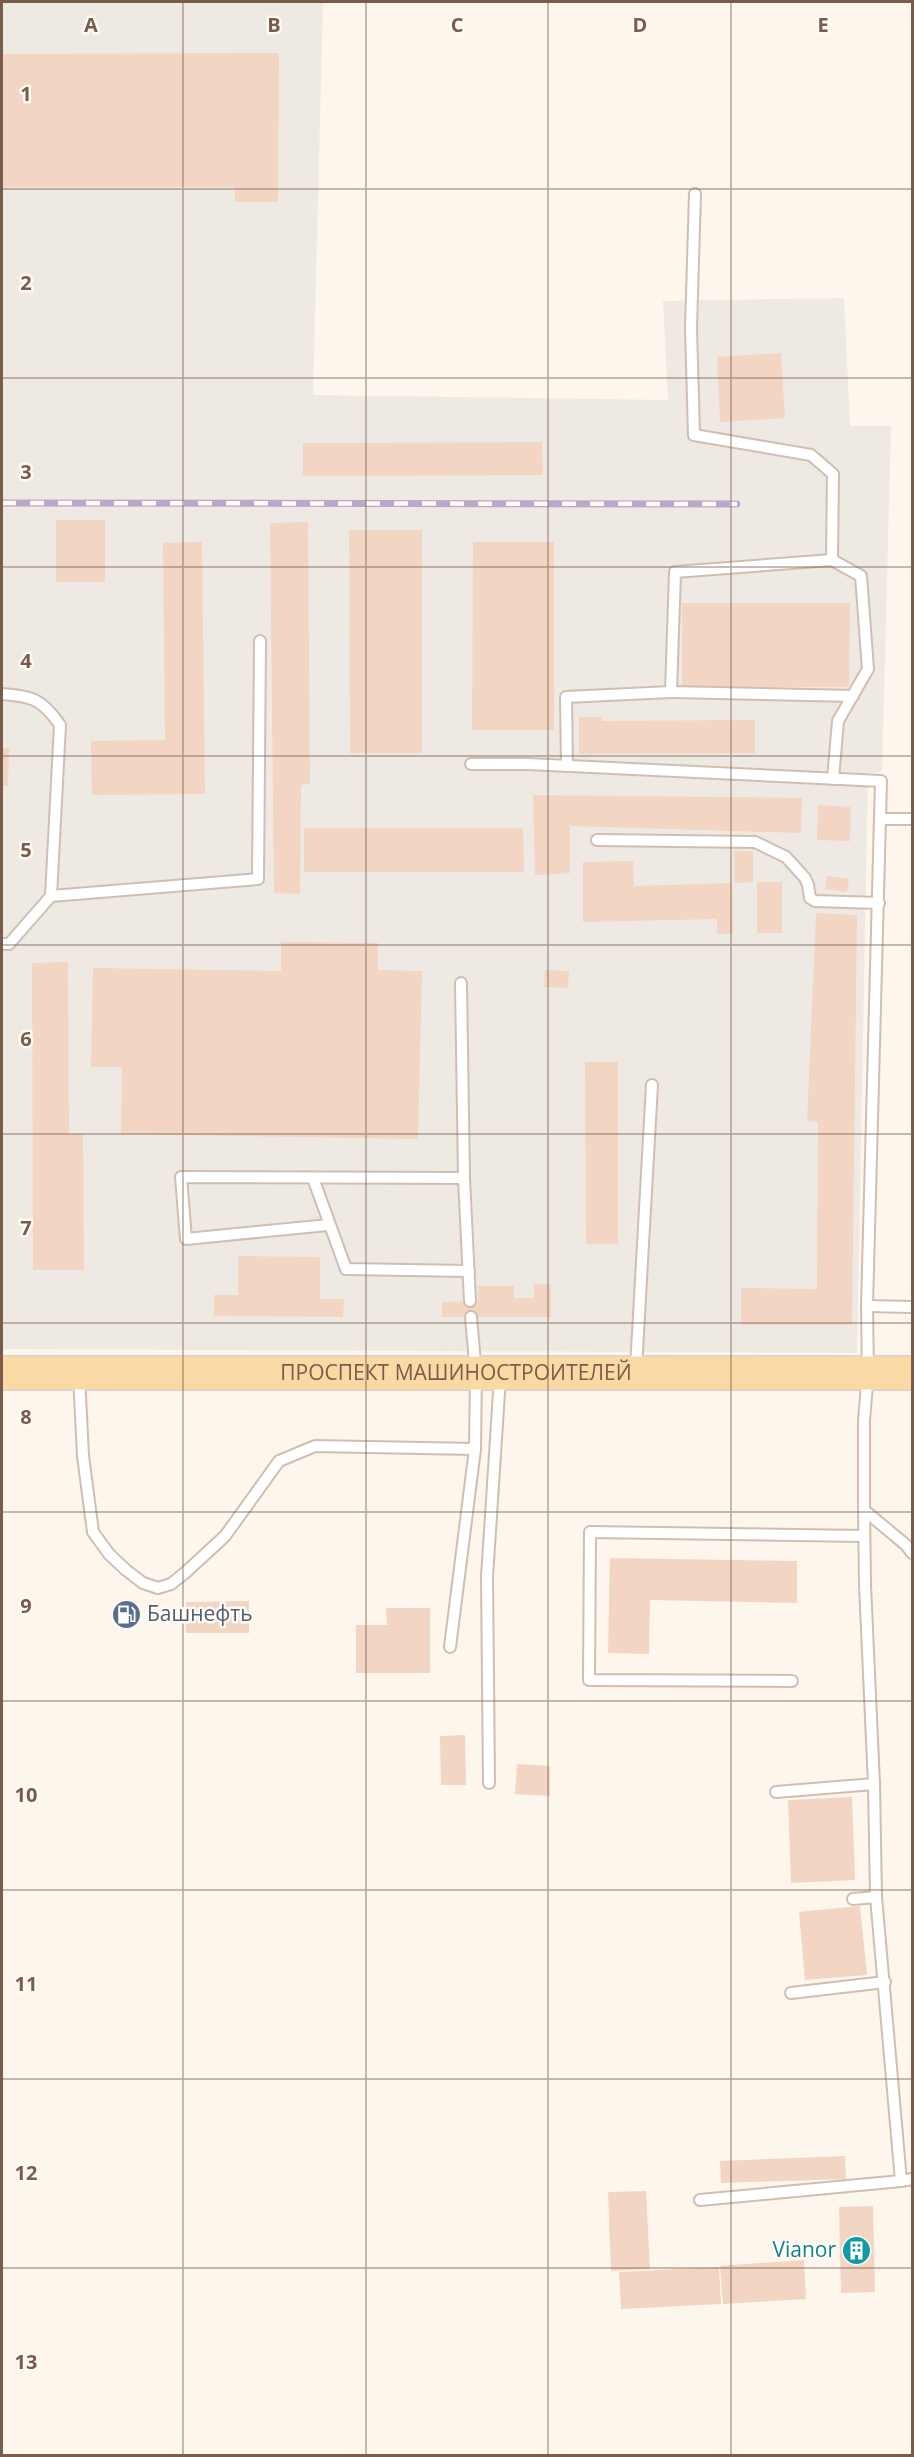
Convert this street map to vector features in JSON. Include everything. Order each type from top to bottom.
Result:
[{"type":"main road","name":"ПРОСПЕКТ МАШИНОСТРОИТЕЛЕЙ","points":[[2,1373],[912,1373]]},
{"type":"lane","points":[[695,194],[691,328],[694,435],[811,455],[833,474],[831,560]]},
{"type":"lane","points":[[672,692],[675,572],[831,560],[861,576],[868,669],[838,721],[833,779]]},
{"type":"lane","points":[[51,896],[258,879],[260,641]]},
{"type":"lane","points":[[567,766],[566,697],[672,692],[853,696]]},
{"type":"lane","points":[[2,694],[25,696],[47,707],[60,725],[51,896],[9,944],[2,944]]},
{"type":"lane","points":[[471,764],[567,766],[881,782],[867,1306],[868,1373],[864,1420],[864,1536],[876,1897],[901,2181]]},
{"type":"lane","points":[[880,819],[912,819]]},
{"type":"lane","points":[[597,840],[755,842],[786,857],[805,878],[810,898],[815,901],[879,903]]},
{"type":"lane","points":[[460,983],[464,1178],[470,1301]]},
{"type":"lane","points":[[635,1372],[652,1085]]},
{"type":"lane","points":[[328,1225],[186,1239],[181,1177],[464,1178]]},
{"type":"lane","points":[[313,1178],[328,1225],[346,1269],[469,1271]]},
{"type":"lane","points":[[867,1306],[912,1307]]},
{"type":"lane","points":[[471,1317],[488,1374],[489,1783]]},
{"type":"lane","points":[[79,1372],[83,1456],[93,1532],[109,1554],[126,1570],[143,1583],[158,1588],[171,1584],[225,1536],[279,1461],[315,1446],[475,1449]]},
{"type":"lane","points":[[450,1647],[475,1449],[488,1374]]},
{"type":"lane","points":[[864,1510],[906,1545],[912,1553]]},
{"type":"lane","points":[[792,1681],[589,1680],[590,1532],[864,1536]]},
{"type":"lane","points":[[776,1792],[874,1784]]},
{"type":"lane","points":[[853,1899],[876,1897]]},
{"type":"lane","points":[[792,1993],[885,1982]]},
{"type":"lane","points":[[700,2200],[912,2179]]},
{"type":"shaded area","points":[[2,2],[323,2],[313,395],[668,400],[663,301],[844,298],[850,426],[891,426],[882,772],[868,773],[857,1353],[2,1349]]},
{"type":"building","points":[[279,53],[278,202],[235,202],[235,187],[2,187],[2,54]]},
{"type":"building","points":[[781,353],[785,418],[720,422],[717,357]]},
{"type":"building","points":[[542,442],[543,475],[303,476],[303,443]]},
{"type":"building","points":[[56,520],[105,520],[105,582],[56,582]]},
{"type":"building","points":[[308,522],[310,784],[301,785],[300,894],[274,893],[270,523]]},
{"type":"building","points":[[349,530],[422,530],[422,753],[350,753]]},
{"type":"building","points":[[202,542],[205,794],[92,795],[91,741],[165,740],[163,543]]},
{"type":"building","points":[[473,542],[554,542],[554,730],[472,730]]},
{"type":"building","points":[[682,603],[850,603],[849,687],[682,687]]},
{"type":"building","points":[[579,717],[602,717],[602,721],[755,720],[755,753],[579,754]]},
{"type":"building","points":[[2,748],[9,748],[8,786],[2,786]]},
{"type":"building","points":[[533,795],[802,798],[801,833],[570,826],[570,873],[535,875]]},
{"type":"building","points":[[818,805],[851,807],[850,841],[817,840]]},
{"type":"building","points":[[304,828],[523,828],[524,872],[304,872]]},
{"type":"building","points":[[734,851],[753,851],[753,882],[735,883]]},
{"type":"building","points":[[633,861],[634,886],[732,883],[733,934],[717,934],[717,919],[583,922],[583,862]]},
{"type":"building","points":[[827,876],[849,879],[847,892],[825,889]]},
{"type":"building","points":[[757,882],[782,882],[782,933],[757,933]]},
{"type":"building","points":[[816,913],[857,915],[852,1325],[741,1325],[741,1288],[817,1289],[818,1122],[807,1121]]},
{"type":"building","points":[[281,942],[378,943],[378,970],[422,971],[418,1139],[121,1134],[122,1067],[91,1067],[93,968],[281,971]]},
{"type":"building","points":[[68,962],[69,1134],[83,1134],[84,1270],[33,1270],[32,963]]},
{"type":"building","points":[[545,970],[569,971],[568,988],[544,987]]},
{"type":"building","points":[[585,1062],[618,1062],[618,1244],[586,1244]]},
{"type":"building","points":[[238,1256],[320,1257],[320,1299],[344,1299],[343,1317],[214,1316],[214,1295],[238,1295]]},
{"type":"building","points":[[534,1284],[551,1284],[551,1317],[442,1317],[442,1302],[478,1301],[478,1286],[514,1286],[514,1298],[534,1298]]},
{"type":"building","points":[[610,1558],[797,1561],[797,1603],[650,1600],[649,1654],[608,1653]]},
{"type":"building","points":[[249,1601],[249,1633],[186,1633],[186,1602]]},
{"type":"building","points":[[119,1602],[136,1602],[136,1616],[119,1616]]},
{"type":"building","points":[[386,1608],[430,1608],[430,1673],[356,1673],[356,1625],[387,1625]]},
{"type":"building","points":[[465,1735],[466,1785],[441,1785],[440,1736]]},
{"type":"building","points":[[517,1764],[550,1766],[550,1796],[515,1794]]},
{"type":"building","points":[[852,1797],[855,1880],[791,1883],[788,1800]]},
{"type":"building","points":[[860,1906],[867,1975],[805,1980],[799,1912]]},
{"type":"building","points":[[845,2156],[846,2179],[721,2183],[720,2161]]},
{"type":"building","points":[[646,2191],[650,2269],[611,2271],[608,2192]]},
{"type":"building","name":"Vianor","points":[[873,2206],[875,2292],[841,2293],[839,2207]]},
{"type":"building","points":[[804,2260],[806,2299],[723,2304],[720,2266]]},
{"type":"building","points":[[719,2267],[721,2304],[621,2309],[619,2272]]},
{"type":"railway","points":[[2,503],[737,504]]},
{"type":"place","name":"Башнефть","points":[[126,1614]]},
{"type":"place","name":"Vianor","points":[[857,2250]]}]
